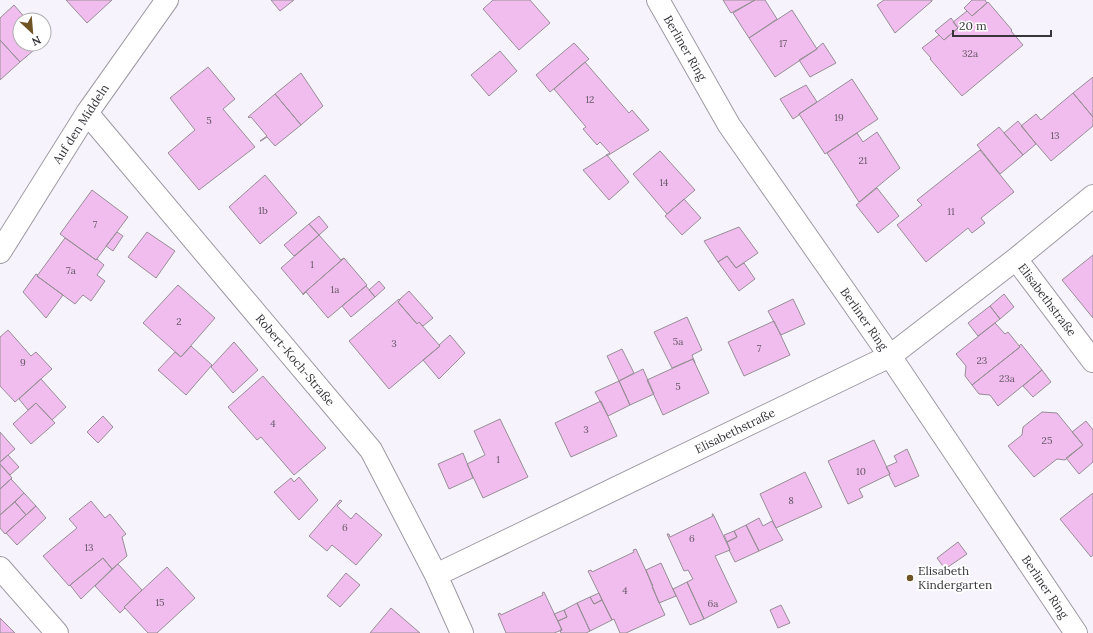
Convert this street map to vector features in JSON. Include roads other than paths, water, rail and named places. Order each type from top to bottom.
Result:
[{"type":"street","name":"Auf den Middeln","points":[[0,252],[87,113],[167,0]]},
{"type":"street","name":"Berliner Ring","points":[[658,0],[729,126],[890,356],[1076,633]]},
{"type":"street","name":"Robert-Koch-Straße","points":[[87,113],[371,450],[436,575],[462,633]]},
{"type":"street","name":"Elisabethstraße","points":[[436,575],[890,356],[1016,259],[1093,196]]},
{"type":"street","name":"Elisabethstraße","points":[[1016,259],[1093,361]]},
{"type":"street","points":[[0,568],[57,633]]},
{"type":"place","name":"Elisabeth Kindergarten","points":[[910,578]]}]
